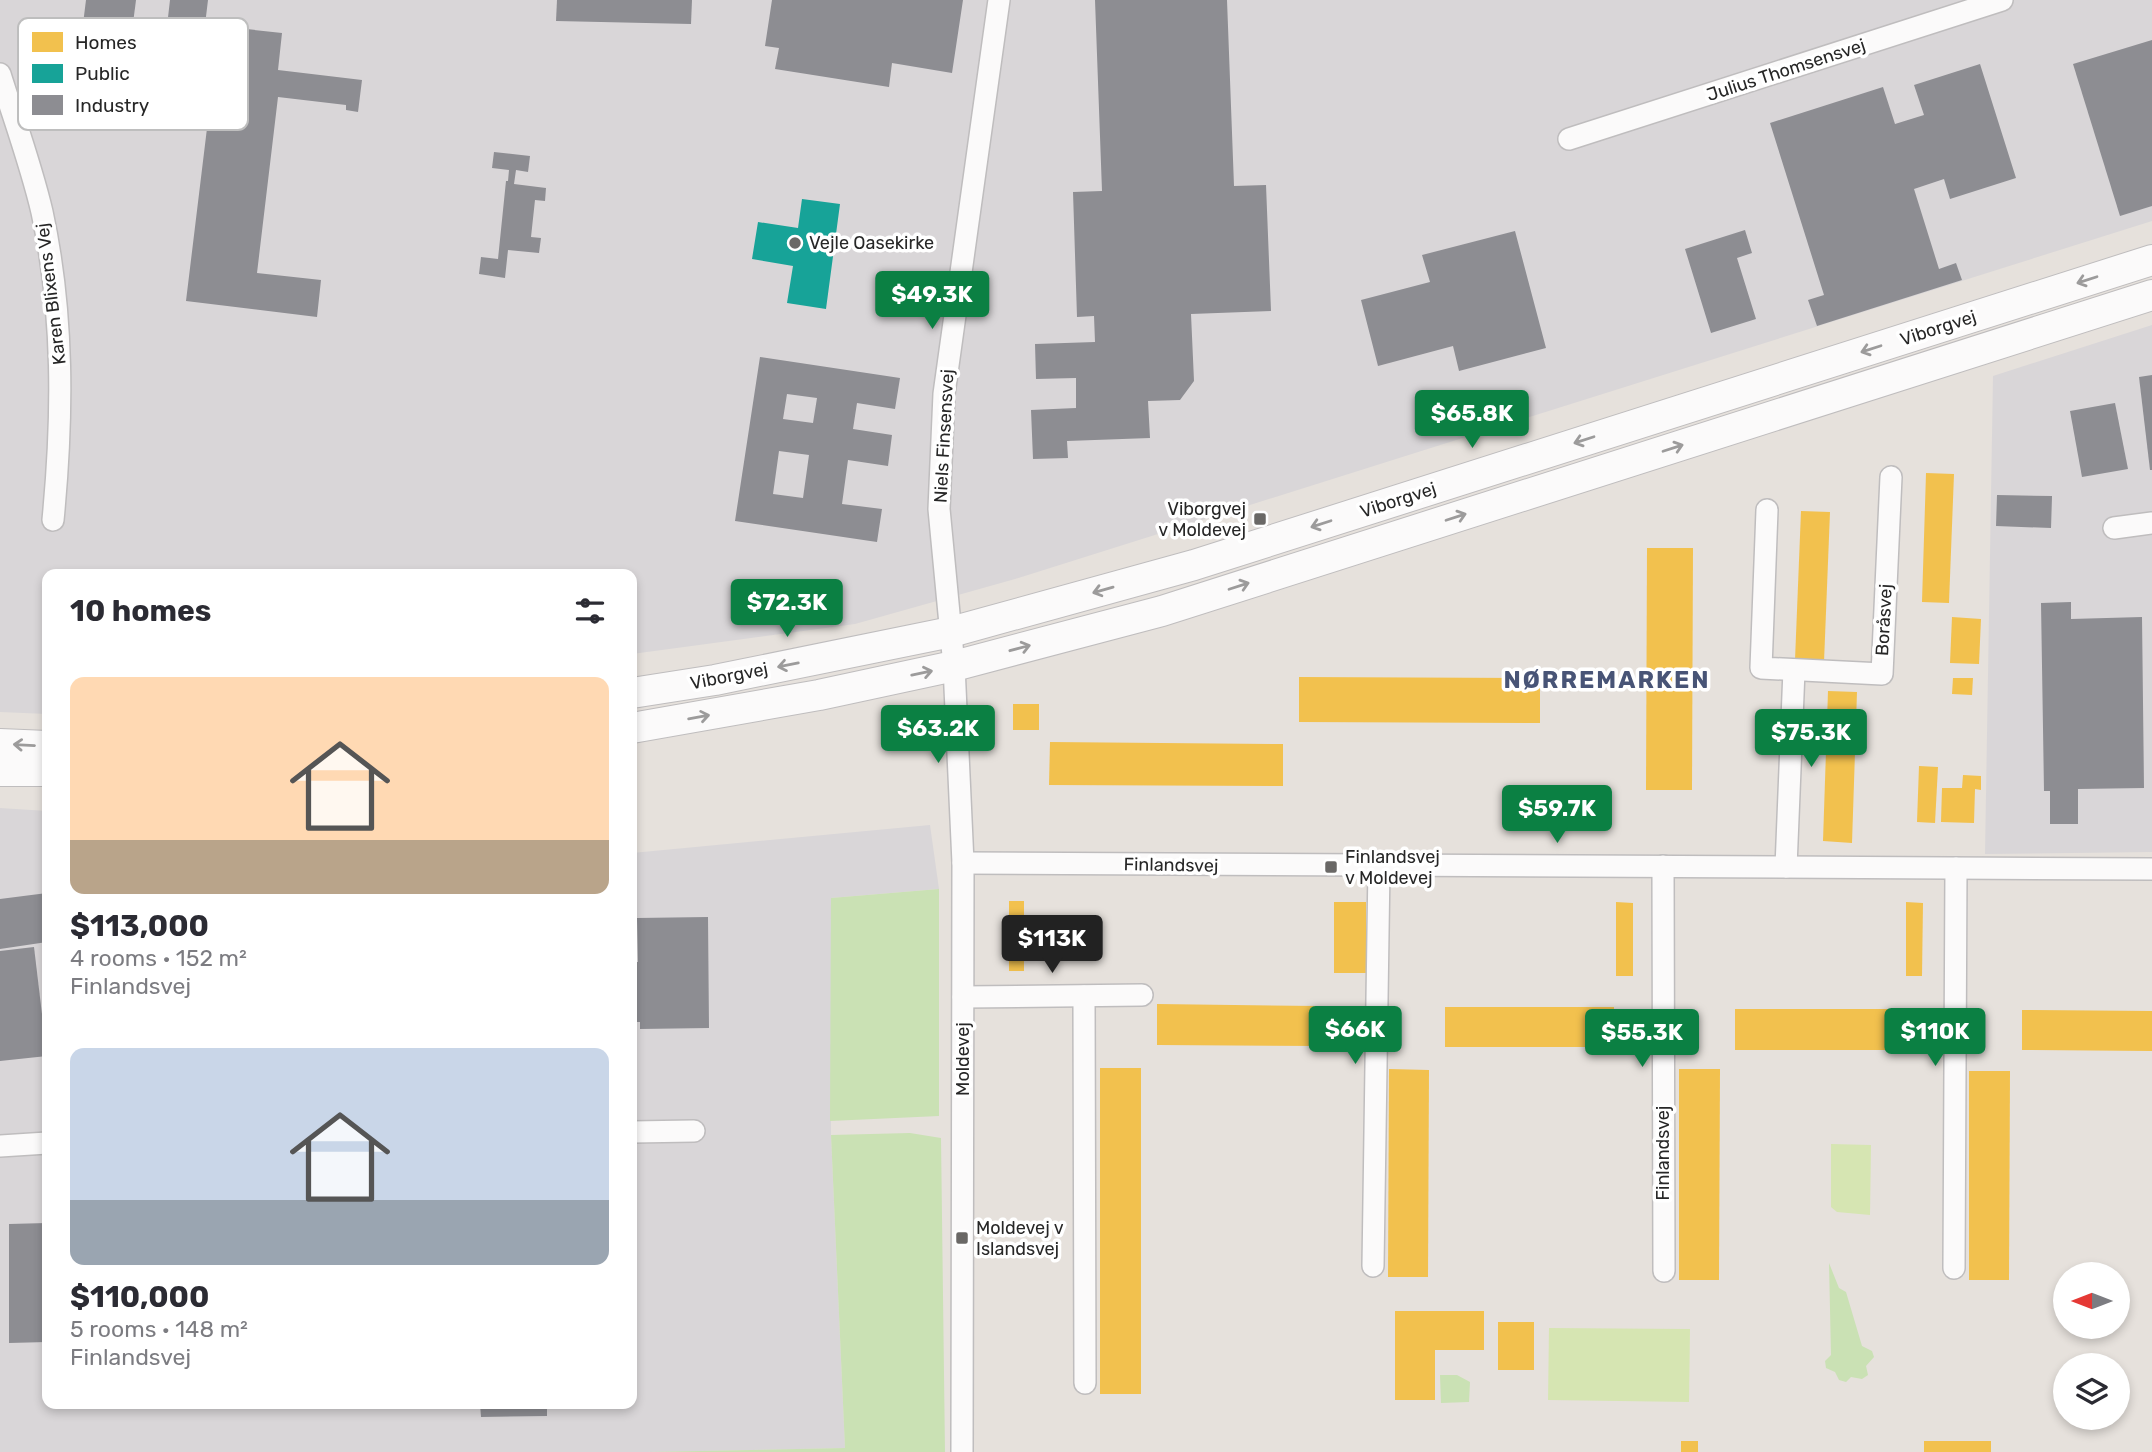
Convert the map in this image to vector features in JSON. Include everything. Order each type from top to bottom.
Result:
[{"type":"street","name":"Niels Finsensvej","points":[[954,666],[939,509],[944,394],[999,0]]},
{"type":"street","name":"Julius Thomsensvej","points":[[1569,139],[2002,0]]},
{"type":"street","name":"Karen Blixens Vej","points":[[0,74],[41,211],[52,273],[61,389],[53,520]]},
{"type":"street","name":"Viborgvej","points":[[637,693],[951,632],[1194,565],[2152,260]]},
{"type":"street","name":"Viborgvej","points":[[637,727],[819,695],[954,666],[1162,611],[2152,295]]},
{"type":"street","name":"Boråsvej","points":[[1767,510],[1761,668],[1882,674],[1891,477]]},
{"type":"street","points":[[2114,528],[2152,523]]},
{"type":"street","name":"Moldevej","points":[[954,666],[962,863],[962,1452]]},
{"type":"street","points":[[1786,867],[1794,670]]},
{"type":"street","points":[[0,744],[42,746]]},
{"type":"street","points":[[0,771],[42,771]]},
{"type":"street","name":"Finlandsvej","points":[[962,863],[2152,869]]},
{"type":"street","points":[[1373,1266],[1378,866]]},
{"type":"street","name":"Finlandsvej","points":[[1663,866],[1664,1271]]},
{"type":"street","points":[[1954,1268],[1956,868]]},
{"type":"street","points":[[963,997],[1142,995]]},
{"type":"street","points":[[1084,996],[1085,1383]]},
{"type":"street","points":[[637,1132],[694,1131]]},
{"type":"street","points":[[0,1146],[42,1143]]},
{"type":"shaded area","points":[[0,0],[2152,0],[2152,221],[1015,579],[855,624],[637,653],[637,569],[42,569],[42,714],[0,712]]},
{"type":"shaded area","points":[[2152,325],[2152,852],[1985,854],[1993,376]]},
{"type":"shaded area","points":[[0,808],[42,811],[42,1409],[637,1409],[637,853],[930,825],[939,889],[831,898],[831,1135],[845,1448],[648,1452],[0,1452]]},
{"type":"green space","points":[[939,889],[939,1116],[830,1121],[831,898]]},
{"type":"green space","points":[[910,1133],[941,1138],[945,1452],[648,1452],[845,1448],[831,1135]]},
{"type":"green space","points":[[1831,1144],[1871,1145],[1870,1215],[1837,1212],[1831,1207]]},
{"type":"green space","points":[[1829,1263],[1839,1288],[1846,1292],[1862,1346],[1872,1351],[1874,1357],[1866,1366],[1868,1375],[1862,1379],[1851,1377],[1846,1382],[1839,1380],[1835,1372],[1826,1368],[1825,1361],[1831,1355]]},
{"type":"green space","points":[[1549,1328],[1690,1329],[1689,1402],[1548,1400]]},
{"type":"green space","points":[[1440,1375],[1457,1375],[1470,1382],[1469,1402],[1441,1403]]},
{"type":"building: Homes","points":[[1926,473],[1954,474],[1949,603],[1922,602]]},
{"type":"building: Homes","points":[[1801,511],[1830,512],[1824,662],[1795,660]]},
{"type":"building: Homes","points":[[1647,548],[1693,548],[1692,790],[1646,790]]},
{"type":"building: Homes","points":[[1952,617],[1981,619],[1979,664],[1950,663]]},
{"type":"building: Homes","points":[[1299,677],[1540,678],[1540,723],[1299,722]]},
{"type":"building: Homes","points":[[1953,678],[1973,678],[1972,695],[1952,694]]},
{"type":"building: Homes","points":[[1828,691],[1857,692],[1852,843],[1823,841]]},
{"type":"building: Homes","points":[[1013,704],[1039,704],[1039,730],[1013,730]]},
{"type":"building: Homes","points":[[1050,742],[1283,744],[1283,786],[1049,785]]},
{"type":"building: Homes","points":[[1919,766],[1938,767],[1935,823],[1917,822]]},
{"type":"building: Homes","points":[[1963,775],[1981,776],[1981,790],[1975,789],[1974,823],[1941,822],[1942,788],[1962,788]]},
{"type":"building: Homes","points":[[1009,901],[1024,901],[1024,971],[1009,971]]},
{"type":"building: Homes","points":[[1334,902],[1366,902],[1366,973],[1334,973]]},
{"type":"building: Homes","points":[[1616,902],[1633,903],[1633,976],[1616,976]]},
{"type":"building: Homes","points":[[1906,902],[1923,903],[1922,976],[1906,976]]},
{"type":"building: Homes","points":[[1157,1004],[1317,1006],[1317,1046],[1157,1045]]},
{"type":"building: Homes","points":[[1445,1007],[1614,1007],[1614,1047],[1445,1047]]},
{"type":"building: Homes","points":[[1735,1009],[1904,1009],[1904,1050],[1735,1050]]},
{"type":"building: Homes","points":[[2022,1010],[2152,1011],[2152,1051],[2022,1050]]},
{"type":"building: Homes","points":[[1100,1068],[1141,1068],[1141,1394],[1100,1394]]},
{"type":"building: Homes","points":[[1389,1069],[1429,1070],[1428,1277],[1388,1277]]},
{"type":"building: Homes","points":[[1679,1069],[1720,1069],[1719,1280],[1679,1280]]},
{"type":"building: Homes","points":[[1969,1071],[2010,1071],[2009,1280],[1969,1280]]},
{"type":"building: Homes","points":[[1395,1311],[1484,1311],[1484,1350],[1435,1350],[1435,1400],[1395,1400]]},
{"type":"building: Homes","points":[[1498,1322],[1534,1322],[1534,1370],[1498,1370]]},
{"type":"building: Homes","points":[[1681,1441],[1698,1441],[1698,1452],[1681,1452]]},
{"type":"building: Homes","points":[[1924,1441],[1991,1441],[1991,1452],[1924,1452]]},
{"type":"building: Public","name":"Vejle Oasekirke","points":[[802,199],[840,204],[826,309],[787,303],[793,266],[752,259],[758,222],[798,228]]},
{"type":"building: Industry","points":[[86,0],[136,0],[134,18],[84,18]]},
{"type":"building: Industry","points":[[170,0],[208,0],[206,18],[168,18]]},
{"type":"building: Industry","points":[[557,0],[692,0],[691,24],[556,21]]},
{"type":"building: Industry","points":[[772,0],[963,0],[952,73],[892,63],[889,87],[775,69],[779,48],[765,46]]},
{"type":"building: Industry","points":[[1095,0],[1227,0],[1234,186],[1266,185],[1271,311],[1191,314],[1194,381],[1180,400],[1148,401],[1150,438],[1067,441],[1068,458],[1033,459],[1031,410],[1076,408],[1076,378],[1036,379],[1035,344],[1095,342],[1094,316],[1077,317],[1073,192],[1102,191]]},
{"type":"building: Industry","points":[[248,29],[282,33],[278,70],[362,80],[358,112],[346,110],[346,105],[278,97],[257,273],[321,280],[317,317],[186,301],[207,130],[248,130]]},
{"type":"building: Industry","points":[[2152,40],[2152,206],[2120,216],[2073,64]]},
{"type":"building: Industry","points":[[1980,64],[2016,178],[1950,199],[1944,179],[1914,189],[1939,269],[1956,263],[1962,280],[1817,326],[1808,300],[1824,295],[1770,123],[1883,87],[1895,124],[1924,115],[1914,85]]},
{"type":"building: Industry","points":[[494,152],[530,156],[528,172],[516,170],[514,184],[546,188],[545,201],[535,200],[531,237],[541,238],[539,253],[508,250],[505,278],[479,274],[481,257],[498,259],[508,181],[509,170],[492,168]]},
{"type":"building: Industry","points":[[1745,230],[1752,253],[1737,258],[1756,319],[1711,333],[1685,249]]},
{"type":"building: Industry","points":[[1515,231],[1546,348],[1459,371],[1453,346],[1378,366],[1361,300],[1430,282],[1422,255]]},
{"type":"building: Industry","points":[[760,357],[900,378],[895,409],[857,403],[853,429],[892,435],[888,466],[848,460],[842,504],[882,509],[877,542],[735,521]],"holes":[[[787,394],[817,398],[813,423],[783,419]],[[779,451],[809,455],[803,498],[773,494]]]},
{"type":"building: Industry","points":[[2152,375],[2152,470],[2150,470],[2139,377]]},
{"type":"building: Industry","points":[[2115,403],[2128,469],[2082,477],[2070,411]]},
{"type":"building: Industry","points":[[1997,495],[2052,496],[2051,528],[1996,526]]},
{"type":"building: Industry","points":[[2071,602],[2071,619],[2142,617],[2144,788],[2078,789],[2078,824],[2050,824],[2050,791],[2044,791],[2041,603]]},
{"type":"building: Industry","points":[[42,894],[42,943],[0,949],[0,899]]},
{"type":"building: Industry","points":[[708,917],[709,1028],[640,1029],[640,1022],[637,1022],[637,918]]},
{"type":"building: Industry","points":[[34,947],[42,1014],[42,1057],[0,1061],[0,951]]},
{"type":"building: Industry","points":[[42,1223],[42,1342],[9,1343],[9,1224]]},
{"type":"building: Industry","points":[[480,1409],[547,1409],[547,1416],[481,1417]]},
{"type":"place","name":"Vejle Oasekirke","points":[[795,243]]},
{"type":"place","name":"Viborgvej v Moldevej","points":[[1260,519]]},
{"type":"place","name":"Finlandsvej v Moldevej","points":[[1331,867]]},
{"type":"place","name":"Moldevej v Islandsvej","points":[[962,1238]]},
{"type":"district","name":"NØRREMARKEN","points":[[1607,680]]}]
